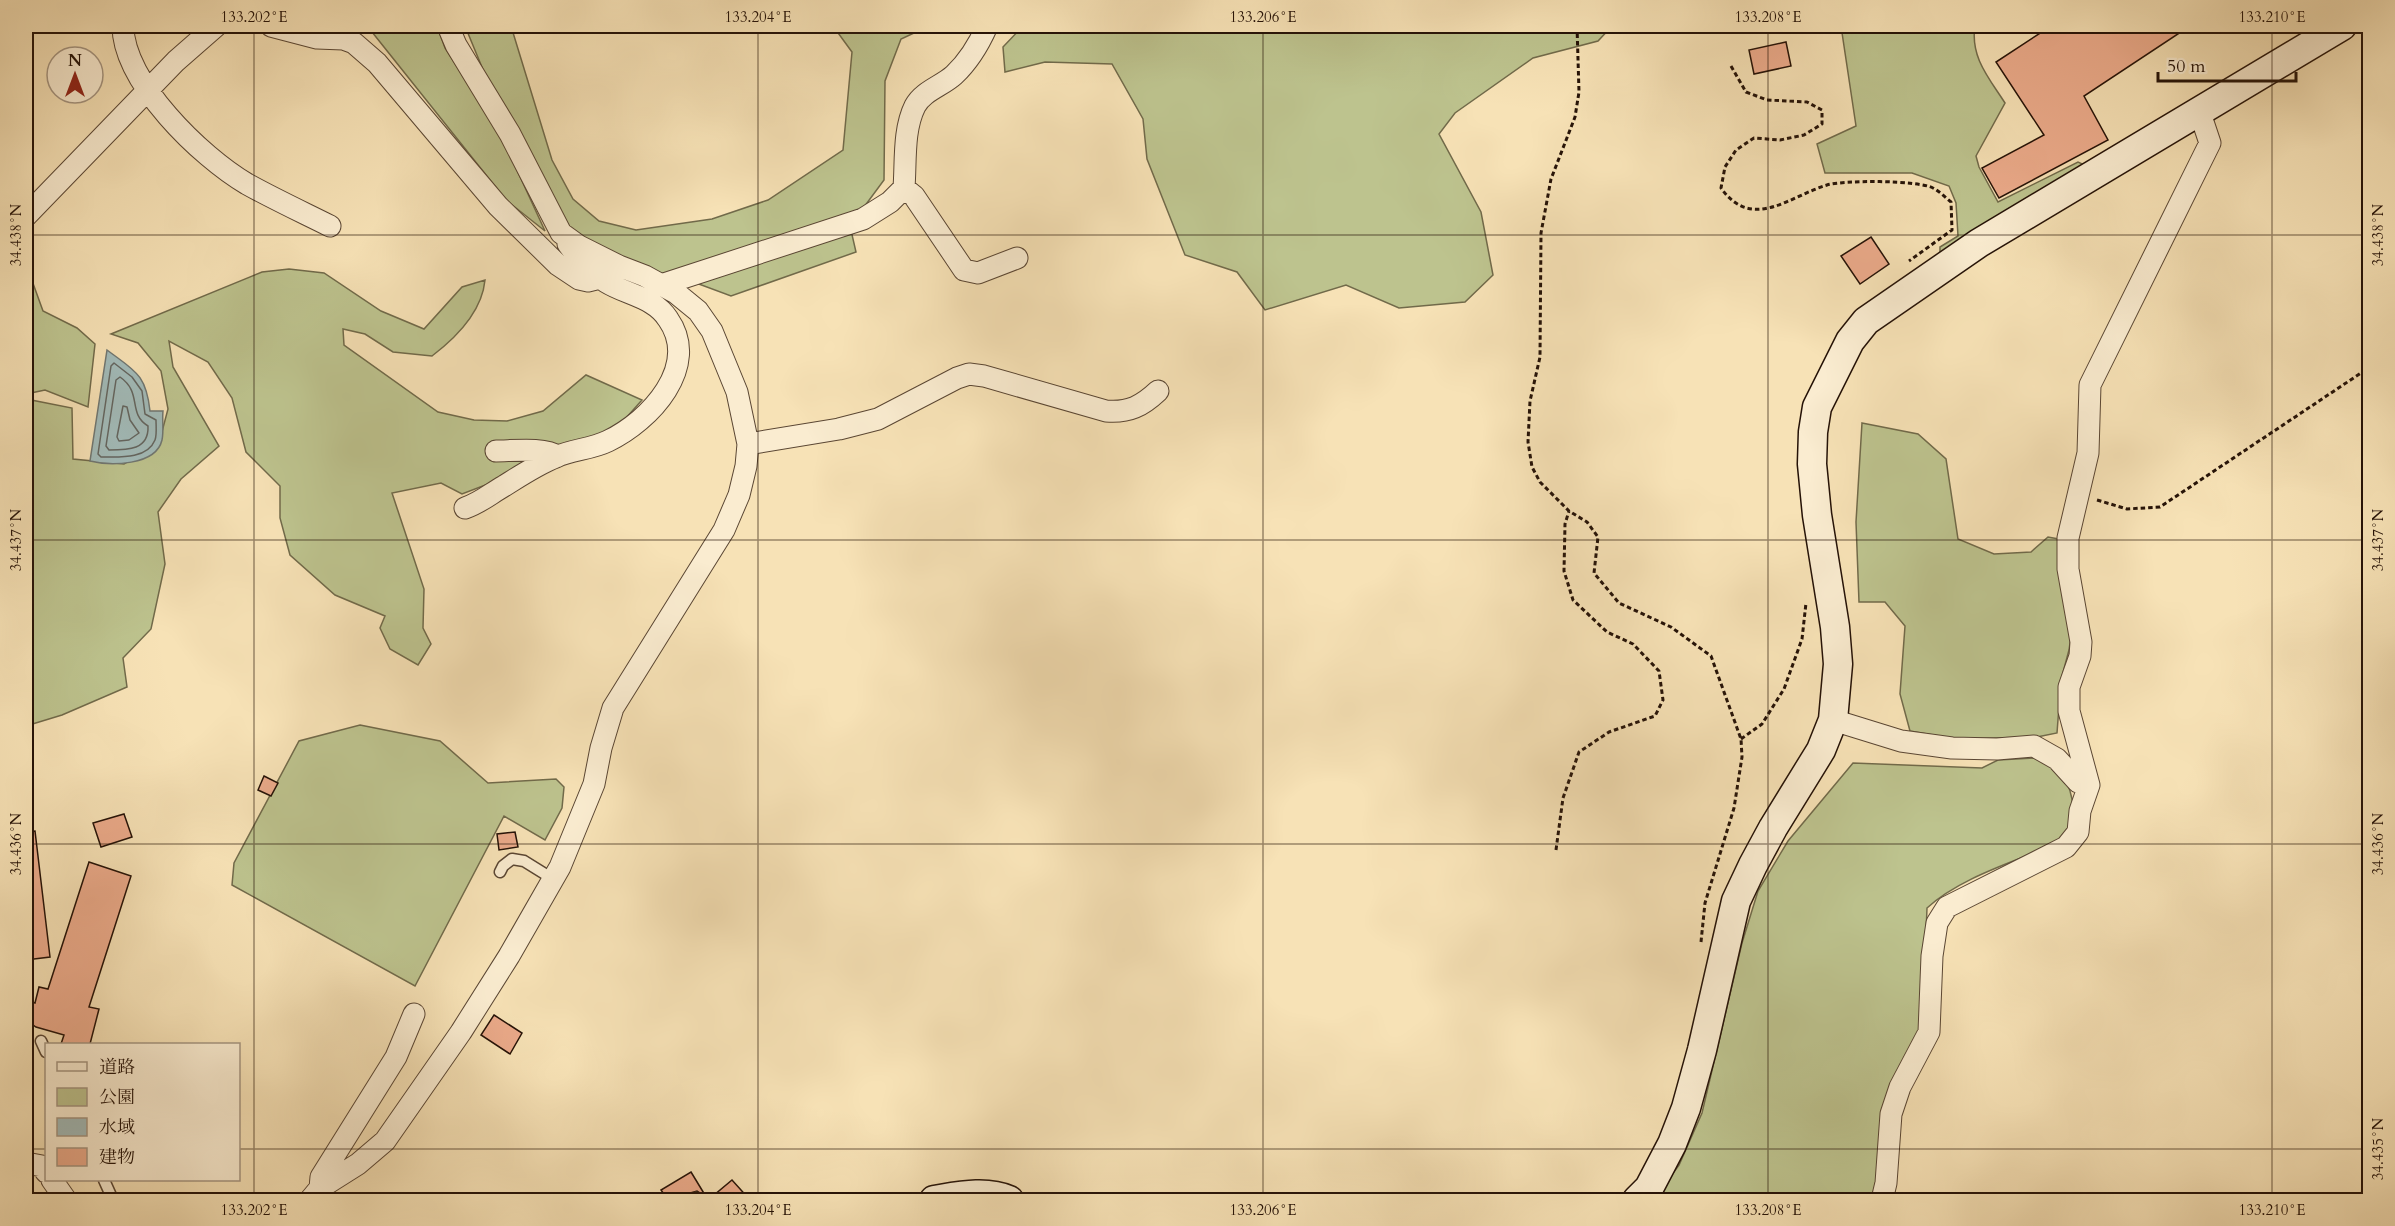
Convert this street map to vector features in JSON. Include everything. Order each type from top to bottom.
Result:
[{"type":"street","points":[[123,26],[130,58],[147,92],[201,148],[246,183],[330,226]]},
{"type":"street","points":[[26,216],[176,61],[216,26]]},
{"type":"street","points":[[271,26],[317,38],[343,39],[354,43],[377,63],[498,206],[558,265],[570,276],[579,279],[588,281],[600,278]]},
{"type":"street","points":[[448,26],[456,45],[510,134],[561,234],[574,253],[600,278],[645,299],[666,316],[676,330],[679,342],[676,368],[669,386],[655,406],[634,425],[606,442],[557,456],[502,487],[481,502],[465,508]]},
{"type":"street","points":[[662,285],[863,219],[890,201],[904,188],[907,138],[915,106],[924,95],[953,76],[963,65],[972,55],[987,26]]},
{"type":"street","points":[[1637,1200],[1649,1188],[1672,1144],[1686,1108],[1702,1050],[1736,901],[1768,837],[1821,750],[1833,720],[1838,663],[1835,627],[1817,515],[1812,464],[1813,432],[1817,407],[1850,341],[1866,321],[1979,243],[2342,26]]},
{"type":"street","points":[[1882,1200],[1886,1183],[1891,1114],[1900,1087],[1929,1032],[1932,956],[1937,923],[1947,907],[2066,848],[2078,832],[2080,811],[2089,785],[2070,711],[2070,687],[2080,656],[2081,642],[2068,569],[2068,538],[2088,453],[2090,385],[2210,143],[2199,110]]},
{"type":"street","points":[[904,188],[914,196],[963,270],[978,273],[1017,258]]},
{"type":"street","points":[[315,1194],[358,1164],[385,1141],[461,1032],[508,956],[553,879],[594,783],[601,748],[613,708],[724,530],[739,495],[747,466],[748,444],[737,392],[712,331],[698,311],[662,285],[579,246],[561,234]]},
{"type":"street","points":[[748,444],[839,429],[878,419],[969,374],[984,376],[1106,411],[1120,412],[1145,404],[1158,391]]},
{"type":"street","points":[[496,451],[540,451],[552,452],[557,456]]},
{"type":"street","points":[[1833,720],[1901,741],[1952,748],[1997,749],[2034,746],[2057,759],[2078,782],[2089,785]]},
{"type":"street","points":[[315,1194],[321,1177],[396,1057],[414,1014]]},
{"type":"street","points":[[26,1163],[42,1166],[45,1170]]},
{"type":"street","points":[[53,1181],[66,1200]]},
{"type":"street","points":[[934,1200],[986,1194],[1009,1200]]},
{"type":"lane","points":[[500,872],[503,866],[512,859],[524,861],[553,879]]},
{"type":"lane","points":[[41,1041],[45,1050]]},
{"type":"lane","points":[[105,1181],[113,1200]]},
{"type":"path","points":[[1577,26],[1579,93],[1575,117],[1551,179],[1541,233],[1540,357],[1530,401],[1528,442],[1532,467],[1540,482],[1569,511],[1587,522],[1598,537],[1594,573],[1618,603],[1671,627],[1711,656],[1741,739],[1742,757],[1734,808],[1705,903],[1701,943]]},
{"type":"path","points":[[1731,66],[1746,92],[1767,100],[1807,102],[1822,110],[1822,124],[1803,135],[1780,140],[1754,138],[1736,150],[1725,167],[1721,188],[1729,200],[1743,207],[1768,209],[1828,185],[1898,181],[1932,187],[1951,202],[1952,230],[1906,263]]},
{"type":"path","points":[[2079,495],[2127,509],[2160,507],[2370,367]]},
{"type":"path","points":[[1556,850],[1563,798],[1579,752],[1609,732],[1655,716],[1664,700],[1659,671],[1633,644],[1607,632],[1573,600],[1564,571],[1565,524],[1569,511]]},
{"type":"path","points":[[1741,739],[1762,724],[1784,689],[1802,639],[1807,599]]},
{"type":"green space","points":[[377,26],[437,26],[445,48],[500,133],[545,231],[506,200],[372,32]]},
{"type":"green space","points":[[465,26],[511,26],[552,160],[573,199],[599,221],[636,230],[712,219],[768,200],[843,150],[852,52],[833,26],[929,26],[901,39],[885,81],[884,180],[850,226],[856,252],[731,296],[680,277],[628,266],[563,233],[486,77]]},
{"type":"green space","points":[[1023,26],[1612,26],[1598,41],[1533,58],[1455,113],[1439,134],[1481,212],[1493,275],[1465,302],[1399,308],[1346,285],[1265,310],[1237,272],[1185,255],[1147,159],[1143,119],[1112,64],[1045,62],[1005,72],[1003,47]]},
{"type":"green space","points":[[1841,26],[1975,26],[1975,48],[1978,57],[1987,76],[2005,103],[1976,156],[1979,167],[1998,202],[2078,162],[2087,166],[1940,256],[1940,247],[1958,236],[1956,203],[1949,186],[1912,173],[1825,173],[1817,144],[1856,126]]},
{"type":"green space","points":[[26,264],[43,311],[77,328],[95,344],[88,407],[45,390],[26,394]]},
{"type":"green space","points":[[289,269],[324,273],[381,311],[424,329],[462,287],[485,280],[483,292],[474,313],[459,332],[432,356],[393,352],[365,334],[343,329],[344,345],[438,412],[474,420],[507,421],[543,411],[586,375],[642,400],[618,427],[551,460],[462,494],[441,483],[392,493],[424,589],[423,628],[431,644],[418,665],[390,649],[380,628],[385,616],[335,595],[290,555],[280,518],[280,486],[246,452],[232,398],[208,362],[169,341],[173,367],[219,446],[181,479],[158,512],[165,564],[151,629],[123,658],[127,687],[62,715],[26,726],[26,399],[72,408],[73,459],[124,464],[159,443],[168,409],[161,371],[138,343],[111,334],[262,272]]},
{"type":"green space","points":[[1862,423],[1918,434],[1946,459],[1958,539],[1994,554],[2031,552],[2048,537],[2064,540],[2073,622],[2061,680],[2057,733],[2037,737],[1956,739],[1910,731],[1900,694],[1905,626],[1885,602],[1859,602],[1856,522]]},
{"type":"green space","points":[[360,725],[440,741],[488,783],[556,779],[564,787],[562,808],[545,840],[504,816],[415,986],[232,885],[234,863],[299,741]]},
{"type":"green space","points":[[2034,758],[2049,765],[2064,777],[2073,805],[2070,824],[2061,841],[2056,845],[1972,879],[1948,892],[1927,908],[1922,1032],[1873,1200],[1653,1200],[1679,1165],[1702,1113],[1742,943],[1758,891],[1788,841],[1853,763],[1982,768],[1998,760]]},
{"type":"green space","points":[[2369,1092],[2369,1200],[2361,1200]]},
{"type":"water","points":[[107,350],[138,374],[146,389],[150,411],[163,411],[163,433],[158,449],[151,455],[131,462],[90,461]]},
{"type":"building","points":[[2051,26],[2190,26],[2084,96],[2108,140],[1999,198],[1982,168],[2044,135],[1996,62]]},
{"type":"building","points":[[1786,42],[1791,66],[1754,74],[1749,50]]},
{"type":"building","points":[[1871,237],[1889,264],[1860,284],[1841,256]]},
{"type":"building","points":[[264,776],[278,783],[271,796],[258,790]]},
{"type":"building","points":[[124,814],[132,837],[101,847],[93,823]]},
{"type":"building","points":[[35,831],[50,957],[26,960],[26,832]]},
{"type":"building","points":[[515,832],[518,847],[499,850],[497,834]]},
{"type":"building","points":[[89,862],[131,876],[89,1007],[99,1009],[90,1043],[61,1043],[64,1035],[36,1027],[26,1020],[26,1000],[35,1003],[39,987],[48,989]]},
{"type":"building","points":[[494,1015],[522,1033],[510,1054],[481,1035]]},
{"type":"building","points":[[691,1172],[708,1200],[705,1200],[703,1195],[697,1191],[690,1193],[689,1200],[668,1200],[661,1190]]},
{"type":"building","points":[[732,1180],[750,1200],[708,1200]]}]
